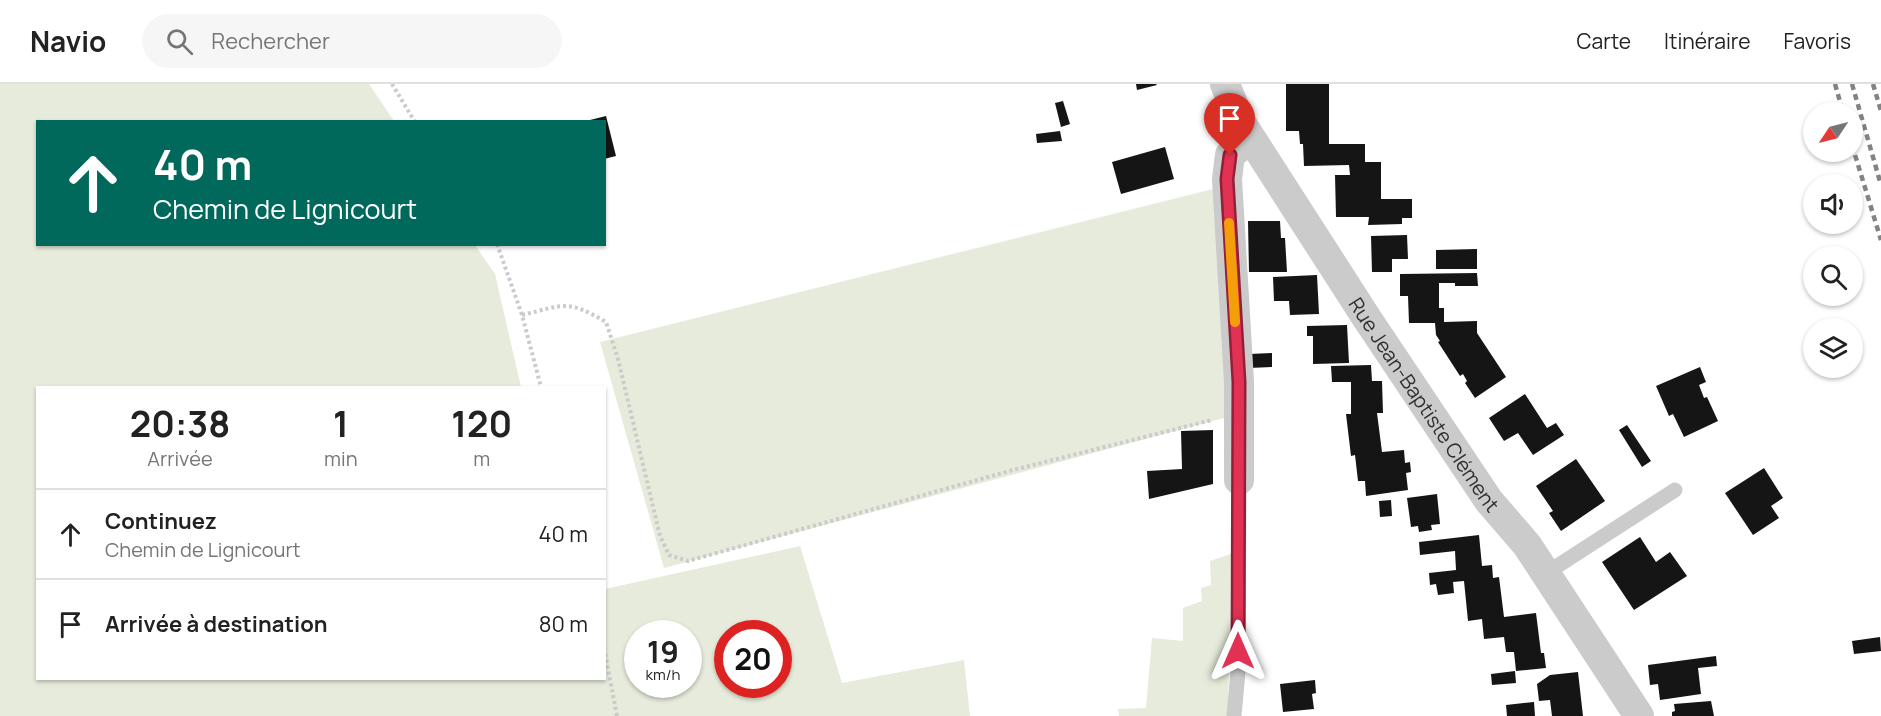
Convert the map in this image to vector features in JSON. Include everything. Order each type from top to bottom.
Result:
[{"type":"street","name":"Rue Jean-Baptiste Clément","points":[[1225,84],[1240,122],[1366,317],[1489,501],[1527,545],[1639,716]]},
{"type":"street","points":[[1239,480],[1238,370],[1227,179],[1230,155],[1250,138]]},
{"type":"lane","points":[[1234,716],[1238,672],[1239,480]]},
{"type":"lane","points":[[1545,574],[1676,490]]},
{"type":"path","points":[[392,84],[414,120]]},
{"type":"path","points":[[498,246],[522,315],[541,386]]},
{"type":"path","points":[[522,315],[563,305],[582,308],[606,322],[618,359],[660,536],[669,555],[688,561],[1013,470],[1239,414]]},
{"type":"path","points":[[606,658],[617,716]]},
{"type":"green space","points":[[0,84],[369,84],[393,120],[36,120],[36,246],[476,246],[495,274],[521,386],[36,386],[36,680],[606,680],[606,589],[800,546],[842,683],[964,660],[970,716],[0,716]]},
{"type":"green space","points":[[1213,189],[1239,414],[664,568],[600,342]]},
{"type":"green space","points":[[1231,554],[1228,716],[1119,716],[1118,709],[1146,708],[1152,638],[1183,641],[1183,608],[1202,601],[1201,588],[1211,585],[1210,561]]},
{"type":"building","points":[[1136,84],[1156,84],[1157,85],[1137,90]]},
{"type":"building","points":[[1286,84],[1329,84],[1329,144],[1365,144],[1365,162],[1381,162],[1381,199],[1412,199],[1412,218],[1402,218],[1402,224],[1368,225],[1369,217],[1336,217],[1335,175],[1350,175],[1349,165],[1304,166],[1303,144],[1300,144],[1299,131],[1286,131]]},
{"type":"building","points":[[1063,101],[1070,124],[1061,127],[1055,103]]},
{"type":"building","points":[[606,116],[616,156],[606,158],[606,120],[590,120]]},
{"type":"building","points":[[1060,131],[1062,141],[1037,143],[1036,134]]},
{"type":"building","points":[[1165,147],[1174,179],[1121,194],[1112,162]]},
{"type":"building","points":[[1248,221],[1280,221],[1281,238],[1285,238],[1287,272],[1249,272]]},
{"type":"building","points":[[1407,235],[1408,259],[1392,259],[1392,272],[1372,272],[1371,236]]},
{"type":"building","points":[[1477,249],[1477,269],[1436,269],[1436,250]]},
{"type":"building","points":[[1477,273],[1478,286],[1439,283],[1439,308],[1444,308],[1444,322],[1477,321],[1477,333],[1506,377],[1475,398],[1465,383],[1467,381],[1463,374],[1460,376],[1438,342],[1440,341],[1436,335],[1435,323],[1409,323],[1408,296],[1400,296],[1400,274]]},
{"type":"building","points":[[1317,275],[1319,314],[1290,315],[1289,301],[1274,301],[1273,277]]},
{"type":"building","points":[[1347,325],[1349,363],[1313,364],[1313,336],[1307,336],[1307,326]]},
{"type":"building","points":[[1272,353],[1272,367],[1249,368],[1249,354]]},
{"type":"building","points":[[1371,365],[1372,381],[1382,381],[1383,413],[1377,413],[1382,452],[1404,450],[1405,463],[1410,462],[1411,472],[1406,473],[1408,490],[1366,496],[1365,481],[1358,481],[1355,455],[1351,456],[1346,414],[1351,414],[1351,382],[1332,382],[1331,366]]},
{"type":"building","points":[[1700,367],[1706,382],[1699,385],[1718,421],[1684,437],[1673,414],[1669,416],[1656,386]]},
{"type":"building","points":[[1525,394],[1547,428],[1556,423],[1564,435],[1533,455],[1518,433],[1504,441],[1489,418]]},
{"type":"building","points":[[1627,425],[1651,461],[1642,467],[1619,430]]},
{"type":"building","points":[[1213,430],[1213,484],[1149,499],[1147,471],[1182,469],[1181,431]]},
{"type":"building","points":[[1576,459],[1605,501],[1561,531],[1549,513],[1553,511],[1536,486]]},
{"type":"building","points":[[1764,468],[1783,498],[1771,506],[1779,518],[1753,535],[1725,493]]},
{"type":"building","points":[[1437,494],[1440,524],[1431,525],[1432,530],[1419,532],[1418,526],[1411,527],[1407,498]]},
{"type":"building","points":[[1391,500],[1392,516],[1380,517],[1379,501]]},
{"type":"building","points":[[1479,535],[1482,566],[1492,565],[1493,578],[1499,577],[1504,617],[1536,613],[1541,653],[1544,653],[1546,668],[1516,671],[1514,652],[1506,652],[1504,637],[1484,639],[1482,619],[1468,621],[1464,581],[1453,582],[1454,593],[1438,595],[1436,584],[1430,585],[1429,573],[1456,570],[1455,551],[1420,555],[1419,542]]},
{"type":"building","points":[[1640,537],[1656,562],[1670,552],[1687,576],[1634,610],[1602,562]]},
{"type":"building","points":[[1880,637],[1881,651],[1854,654],[1852,641]]},
{"type":"building","points":[[1716,656],[1717,666],[1698,668],[1701,694],[1660,700],[1658,684],[1650,685],[1648,665]]},
{"type":"building","points":[[1515,671],[1516,683],[1492,685],[1491,674]]},
{"type":"building","points":[[1578,672],[1583,716],[1552,716],[1550,700],[1539,701],[1537,684],[1550,675]]},
{"type":"building","points":[[1315,680],[1316,693],[1312,694],[1314,709],[1283,712],[1280,684]]},
{"type":"building","points":[[1711,701],[1714,716],[1672,716],[1672,712],[1675,711],[1674,704]]},
{"type":"building","points":[[1534,702],[1535,716],[1507,716],[1506,705]]},
{"type":"railway","points":[[1835,84],[1840,102]]},
{"type":"railway","points":[[1852,84],[1881,185]]},
{"type":"railway","points":[[1873,84],[1881,111]]},
{"type":"railway","points":[[1857,162],[1881,240]]},
{"type":"slow traffic","points":[[1229,223],[1235,322]]},
{"type":"route","points":[[1230,155],[1227,179],[1239,382],[1238,651]]}]
